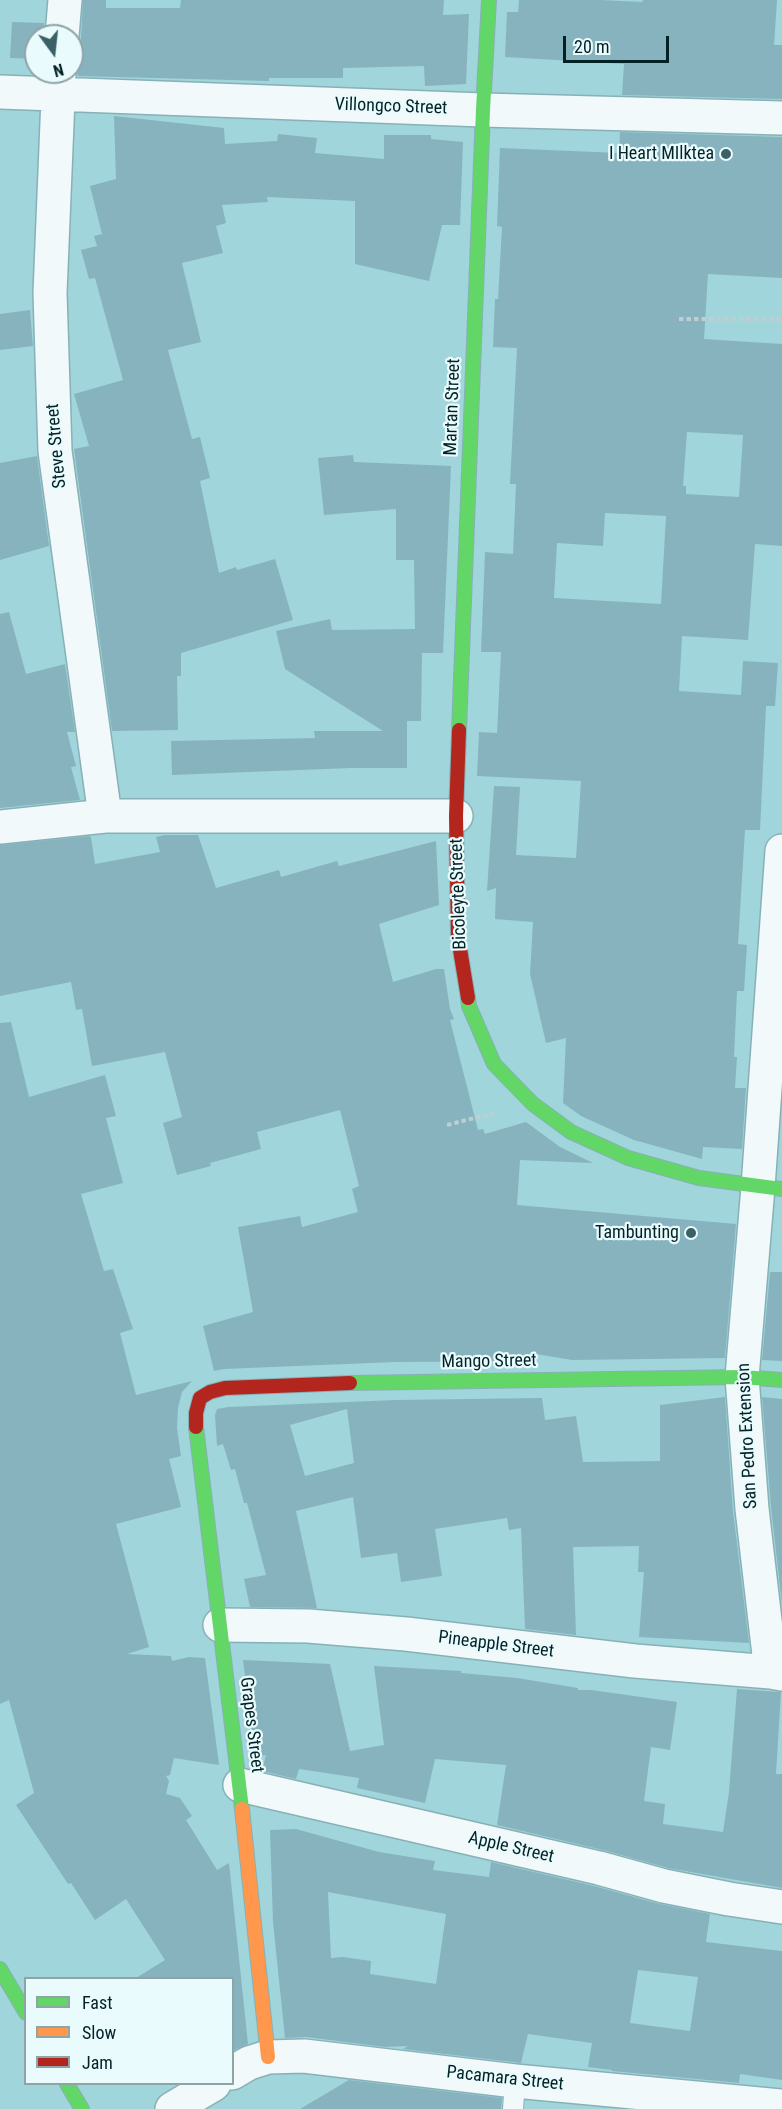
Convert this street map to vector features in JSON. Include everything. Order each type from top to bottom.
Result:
[{"type":"street","points":[[63,24],[65,0]]},
{"type":"street","name":"Martan Street","points":[[456,816],[489,0]]},
{"type":"street","name":"Villongco Street","points":[[0,92],[52,84]]},
{"type":"street","name":"Steve Street","points":[[59,84],[50,292],[55,451],[105,816]]},
{"type":"street","name":"Villongco Street","points":[[75,84],[483,110],[782,118]]},
{"type":"street","name":"Bicoleyte Street","points":[[0,827],[105,816],[456,816],[458,937],[469,1006],[494,1064],[533,1104],[571,1132],[628,1158],[699,1178],[770,1188]]},
{"type":"street","name":"San Pedro Extension","points":[[776,1673],[752,1509],[742,1377],[770,1188],[782,852]]},
{"type":"street","name":"Mango Street","points":[[200,1398],[210,1392],[225,1388],[396,1381],[742,1377],[782,1380]]},
{"type":"street","name":"Grapes Street","points":[[200,1398],[196,1413],[196,1428],[240,1785],[268,2057]]},
{"type":"street","name":"Pineapple Street","points":[[220,1625],[308,1626],[406,1634],[623,1660],[776,1673]]},
{"type":"street","name":"Apple Street","points":[[240,1785],[664,1886],[782,1907]]},
{"type":"street","points":[[0,1969],[24,2010]]},
{"type":"street","name":"Pacamara Street","points":[[234,2072],[249,2062],[268,2057],[304,2056],[514,2095],[782,2106]]},
{"type":"street","points":[[68,2085],[82,2109]]},
{"type":"street","points":[[172,2109],[212,2085]]},
{"type":"path","points":[[679,319],[782,319]]},
{"type":"path","points":[[447,1125],[533,1104]]},
{"type":"building","points":[[83,0],[106,0],[106,8],[180,8],[181,0],[444,0],[443,15],[469,14],[466,84],[425,86],[424,66],[343,68],[343,78],[269,78],[269,81],[84,76],[84,24],[82,24]]},
{"type":"building","points":[[519,0],[642,2],[643,0],[777,0],[774,45],[782,45],[782,99],[622,95],[624,64],[505,57],[507,12],[518,12]]},
{"type":"building","points":[[12,22],[44,23],[24,24],[24,59],[10,58]]},
{"type":"building","points":[[114,116],[224,128],[225,144],[277,141],[278,134],[317,138],[315,153],[384,159],[384,135],[431,135],[431,139],[463,142],[460,225],[442,225],[429,281],[355,264],[355,201],[267,197],[268,202],[222,205],[226,223],[216,226],[223,253],[182,263],[201,342],[168,350],[192,439],[200,437],[210,478],[200,481],[219,573],[275,559],[293,620],[181,653],[181,676],[177,676],[178,730],[112,731],[74,449],[89,446],[74,394],[123,380],[95,278],[89,279],[81,250],[97,246],[94,236],[102,234],[90,186],[116,179]]},
{"type":"building","points":[[620,132],[782,137],[782,278],[708,274],[704,339],[782,344],[782,546],[755,544],[748,640],[682,636],[679,691],[741,695],[743,661],[778,663],[775,706],[766,706],[760,830],[745,830],[738,944],[747,945],[744,991],[737,991],[734,1057],[737,1057],[735,1088],[746,1088],[742,1149],[703,1147],[702,1159],[634,1140],[581,1116],[563,1103],[566,1038],[546,1043],[530,974],[533,922],[495,919],[496,888],[487,891],[494,786],[520,787],[516,855],[576,858],[581,781],[477,776],[479,732],[497,733],[501,652],[481,652],[485,552],[513,554],[516,484],[510,484],[517,348],[493,347],[502,227],[497,226],[500,148],[619,153]],"holes":[[[687,432],[743,435],[739,497],[686,494],[686,486],[683,486]],[[605,513],[666,516],[661,604],[554,598],[557,543],[603,546]]]},
{"type":"building","points":[[30,310],[33,346],[0,350],[0,314]]},
{"type":"building","points":[[353,455],[354,462],[451,466],[443,653],[422,653],[421,721],[407,721],[407,768],[172,775],[171,741],[315,738],[314,731],[383,731],[285,669],[276,631],[330,619],[332,630],[415,629],[414,560],[396,560],[396,509],[324,515],[318,458]]},
{"type":"building","points":[[37,456],[49,546],[0,560],[0,463]]},
{"type":"building","points":[[9,612],[26,674],[65,664],[75,732],[67,732],[76,766],[71,767],[80,800],[0,808],[0,614]]},
{"type":"building","points":[[198,835],[216,888],[279,870],[281,877],[337,861],[339,866],[436,841],[439,905],[379,924],[393,982],[436,969],[444,969],[450,1009],[454,1019],[450,1020],[478,1130],[483,1129],[485,1134],[526,1122],[560,1147],[593,1163],[520,1160],[517,1205],[736,1224],[725,1358],[572,1360],[536,1354],[536,1361],[395,1362],[214,1371],[203,1326],[253,1312],[238,1227],[300,1216],[302,1227],[358,1212],[352,1189],[359,1186],[340,1110],[257,1132],[261,1149],[177,1175],[163,1123],[182,1117],[165,1052],[92,1066],[82,1009],[76,1010],[71,982],[0,996],[0,845],[89,836],[95,864],[160,852],[156,837]]},
{"type":"building","points":[[11,1022],[29,1097],[105,1075],[116,1116],[106,1118],[123,1183],[81,1194],[104,1271],[113,1269],[133,1329],[120,1333],[136,1395],[192,1381],[182,1392],[178,1408],[177,1428],[181,1456],[169,1459],[181,1507],[116,1524],[149,1647],[127,1654],[171,1656],[172,1661],[189,1657],[205,1658],[219,1765],[174,1758],[170,1775],[166,1776],[169,1781],[166,1794],[180,1798],[192,1816],[186,1820],[217,1870],[229,1863],[248,2044],[234,2050],[234,1977],[138,1977],[165,1960],[126,1899],[95,1920],[71,1883],[68,1884],[16,1805],[34,1793],[9,1700],[0,1704],[0,1023]]},
{"type":"building","points":[[770,1272],[782,1272],[782,1361],[762,1360]]},
{"type":"building","points":[[725,1397],[733,1511],[749,1643],[639,1637],[644,1572],[638,1572],[639,1546],[573,1547],[576,1635],[525,1629],[521,1528],[509,1530],[507,1518],[435,1529],[442,1576],[401,1582],[397,1553],[361,1558],[353,1497],[296,1511],[317,1608],[250,1607],[244,1579],[266,1575],[247,1503],[244,1503],[235,1469],[231,1470],[223,1444],[217,1446],[215,1415],[217,1409],[396,1400],[542,1398],[545,1420],[576,1416],[583,1462],[660,1461],[660,1405]],"holes":[[[347,1409],[354,1463],[305,1476],[290,1425]]]},
{"type":"building","points":[[762,1397],[782,1399],[782,1604],[771,1507]]},
{"type":"building","points":[[243,1660],[330,1664],[350,1751],[384,1745],[374,1666],[461,1671],[461,1673],[517,1678],[578,1688],[578,1690],[677,1702],[670,1750],[651,1747],[644,1801],[665,1804],[663,1824],[723,1832],[729,1792],[737,1689],[781,1692],[776,1774],[782,1774],[782,1888],[668,1868],[497,1825],[506,1765],[435,1759],[425,1803],[357,1788],[359,1778],[299,1769],[296,1779],[262,1771],[266,1755],[255,1757]]},
{"type":"building","points":[[296,1829],[379,1852],[435,1861],[433,1870],[489,1877],[491,1862],[660,1904],[710,1914],[706,1942],[782,1951],[782,2080],[740,2074],[739,2083],[588,2067],[592,2043],[528,2034],[521,2063],[403,2049],[408,2046],[385,2047],[306,2037],[285,2038],[273,1922],[270,1830]],"holes":[[[328,1892],[446,1914],[436,1984],[370,1974],[371,1961],[343,1957],[331,1958]],[[638,1970],[698,1977],[690,2031],[630,2023]]]},
{"type":"building","points":[[349,2080],[502,2098],[501,2109],[300,2109]]},
{"type":"traffic: fast","points":[[459,730],[489,0]]},
{"type":"traffic: fast","points":[[468,998],[469,1006],[494,1064],[533,1104],[571,1132],[628,1158],[699,1178],[782,1189]]},
{"type":"traffic: fast","points":[[350,1383],[742,1377],[782,1380]]},
{"type":"traffic: fast","points":[[196,1427],[242,1809]]},
{"type":"traffic: fast","points":[[0,1969],[24,2010]]},
{"type":"traffic: fast","points":[[68,2085],[82,2109]]},
{"type":"traffic: slow","points":[[242,1809],[268,2057]]},
{"type":"traffic: jam","points":[[459,730],[456,816],[458,937],[468,998]]},
{"type":"traffic: jam","points":[[196,1427],[196,1413],[200,1398],[210,1392],[225,1388],[350,1383]]},
{"type":"place","name":"I Heart MIlktea","points":[[726,154]]},
{"type":"place","name":"Tambunting","points":[[691,1233]]}]
